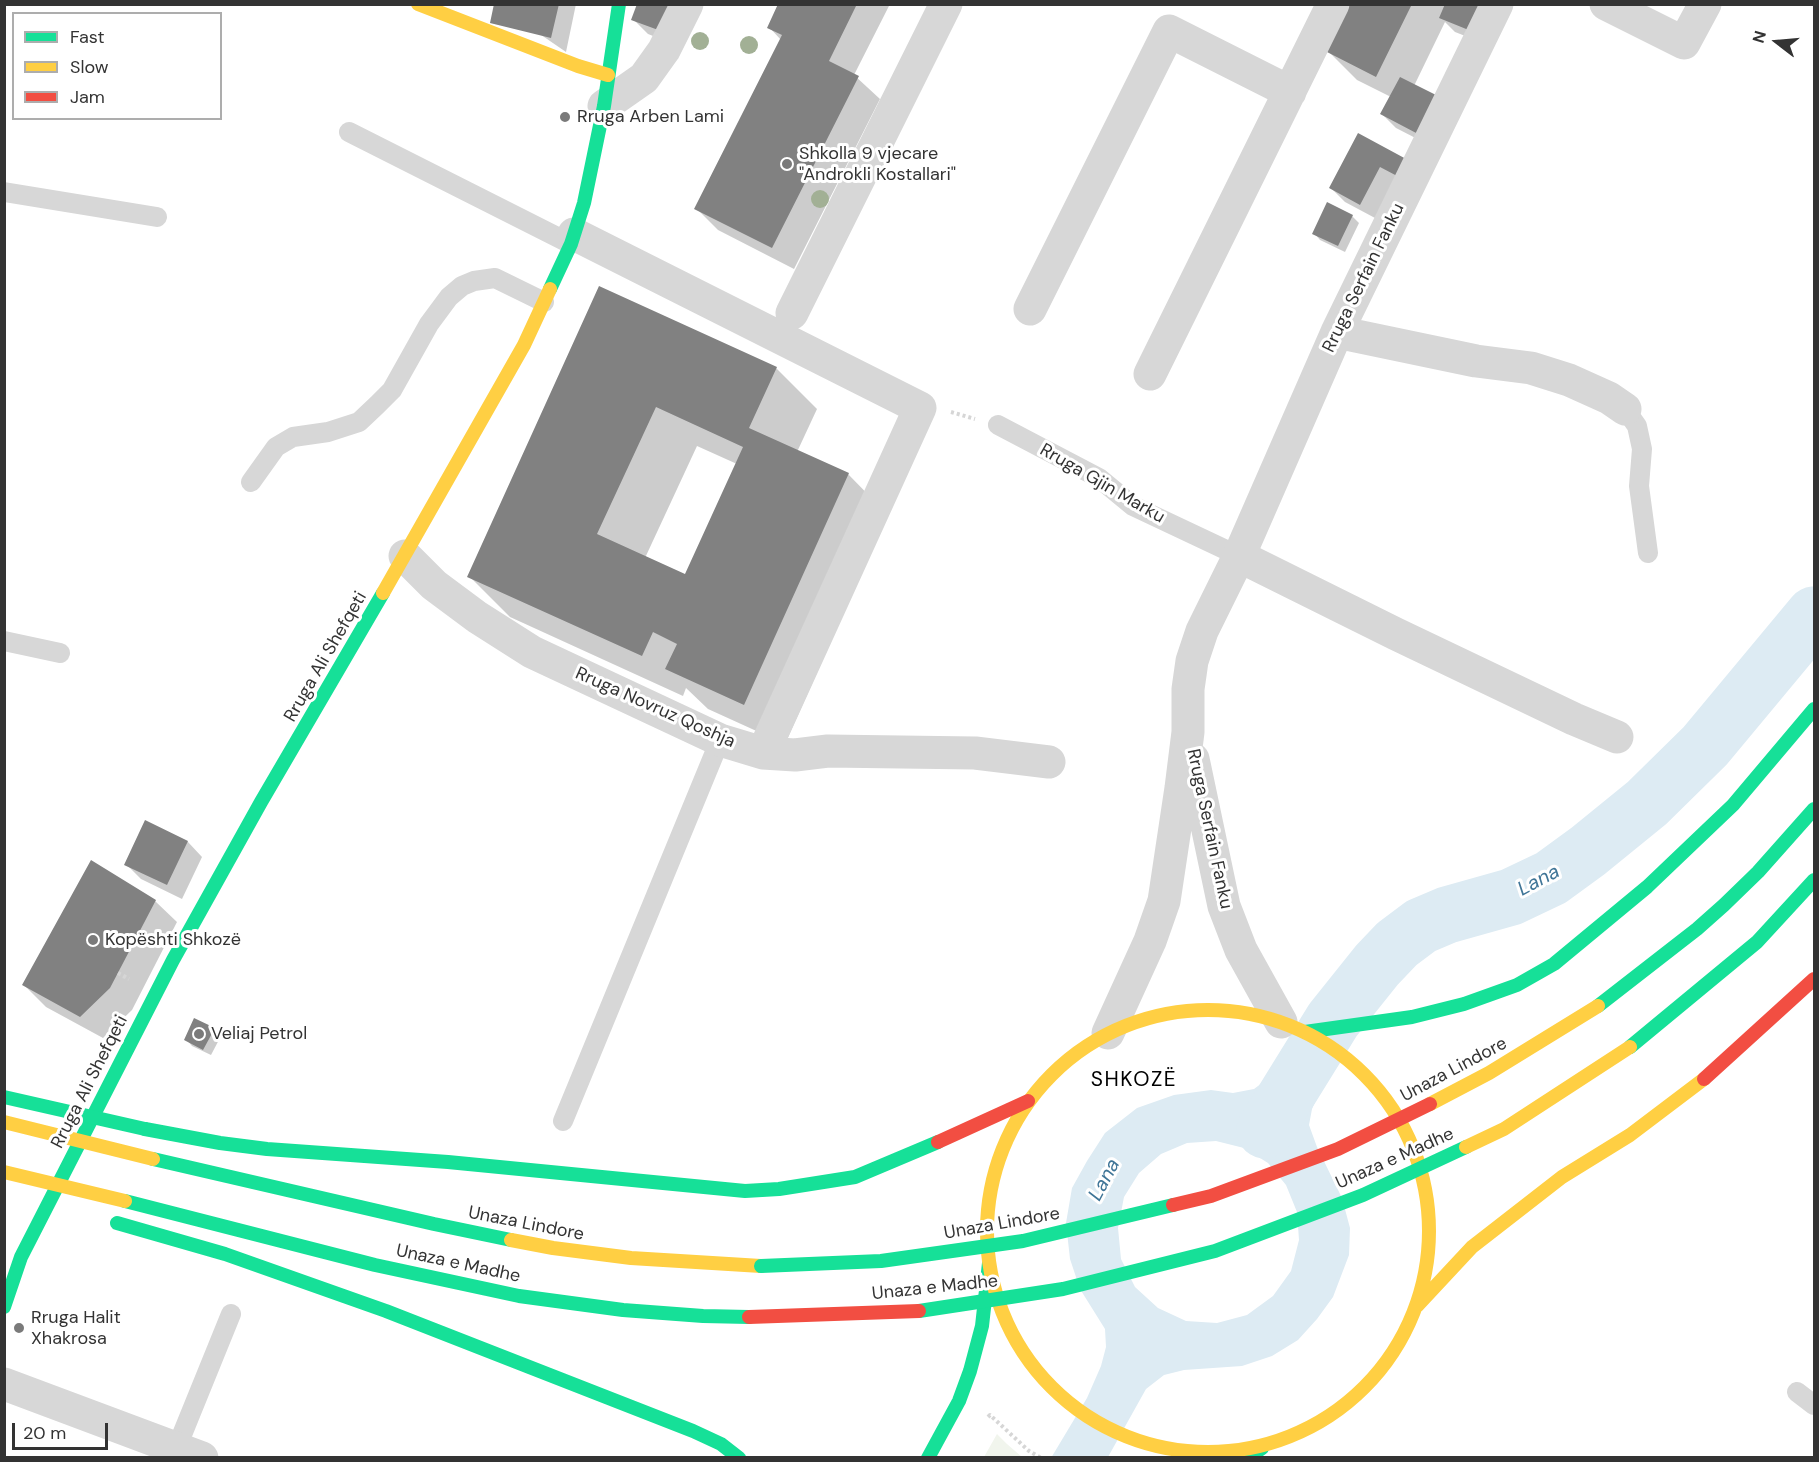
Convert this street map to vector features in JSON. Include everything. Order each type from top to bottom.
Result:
[{"type":"main road","points":[[418,4],[578,66],[606,91]]},
{"type":"main road","name":"Rruga Ali Shefqeti","points":[[4,1307],[13,1254],[261,802],[405,556],[524,345],[572,239],[584,203],[606,91],[619,4]]},
{"type":"main road","points":[[1293,1027],[1377,1023],[1464,1004],[1517,985],[1554,964],[1647,887],[1733,805],[1815,709]]},
{"type":"main road","name":"Unaza Lindore","points":[[4,1122],[434,1224],[553,1248],[631,1258],[760,1266],[853,1263],[1003,1245],[1048,1237],[1211,1196],[1338,1149],[1489,1073],[1598,1006],[1715,913],[1758,872],[1815,809]]},
{"type":"main road","name":"Unaza e Madhe","points":[[4,1172],[375,1265],[519,1296],[623,1310],[749,1317],[909,1313],[1063,1289],[1215,1251],[1362,1195],[1503,1129],[1630,1047],[1758,942],[1815,880]]},
{"type":"main road","points":[[1248,1458],[1262,1448],[1297,1434],[1348,1403],[1388,1360],[1416,1307],[1472,1247],[1562,1177],[1674,1103],[1724,1062],[1815,979]]},
{"type":"main road","points":[[928,1458],[959,1401],[970,1371],[982,1326],[989,1263],[988,1206],[1001,1151],[1028,1101],[1067,1060],[1108,1033],[1169,1012],[1226,1010],[1293,1027],[1352,1062],[1374,1084],[1407,1134],[1425,1190],[1428,1249],[1416,1307]]},
{"type":"main road","points":[[4,1097],[146,1129],[255,1147],[489,1166],[745,1191],[779,1189],[855,1177],[904,1158],[1028,1101]]},
{"type":"main road","points":[[38,1204],[61,1209]]},
{"type":"main road","points":[[112,1222],[225,1254],[386,1311],[693,1431],[721,1444],[739,1458]]},
{"type":"main road","points":[[989,1263],[1004,1318],[1032,1367],[1074,1408],[1125,1437],[1182,1452],[1213,1453],[1262,1448]]},
{"type":"street","points":[[606,91],[644,78],[664,51],[687,4]]},
{"type":"street","points":[[792,313],[946,4]]},
{"type":"street","points":[[1150,374],[1333,4]]},
{"type":"street","name":"Rruga Serfain Fanku","points":[[1108,1033],[1150,941],[1164,901],[1188,732],[1188,689],[1192,661],[1202,631],[1239,556],[1336,332],[1497,4]]},
{"type":"street","points":[[1606,4],[1684,43],[1705,4]]},
{"type":"street","points":[[1030,309],[1169,31],[1290,92]]},
{"type":"street","points":[[572,239],[920,408],[763,753]]},
{"type":"street","points":[[1336,332],[1476,361],[1532,368],[1569,380],[1609,398],[1625,409]]},
{"type":"street","name":"Rruga Novruz Qoshja","points":[[405,556],[442,591],[531,652],[720,740],[763,753],[795,755],[828,751],[975,753],[1048,762]]},
{"type":"street","points":[[1239,556],[1574,720],[1617,737]]},
{"type":"street","name":"Rruga Serfain Fanku","points":[[1188,732],[1224,906],[1240,950],[1293,1027]]},
{"type":"street","points":[[4,1384],[189,1452]]},
{"type":"lane","points":[[349,132],[572,239]]},
{"type":"lane","points":[[4,192],[157,217]]},
{"type":"lane","points":[[251,482],[276,447],[293,436],[328,432],[359,422],[392,390],[429,324],[449,297],[462,286],[474,281],[495,278],[544,302]]},
{"type":"lane","points":[[1625,409],[1637,426],[1642,449],[1638,486],[1648,553]]},
{"type":"lane","name":"Rruga Gjin Marku","points":[[998,425],[1099,478],[1133,506],[1239,556]]},
{"type":"lane","points":[[4,641],[60,653]]},
{"type":"lane","points":[[563,1121],[720,740]]},
{"type":"lane","points":[[189,1452],[231,1314]]},
{"type":"lane","points":[[1797,1392],[1815,1405]]},
{"type":"path","points":[[920,408],[951,412],[998,425]]},
{"type":"path","points":[[118,973],[129,979]]},
{"type":"path","points":[[990,1415],[1008,1433],[1041,1458]]},
{"type":"shaded area","points":[[997,1434],[1007,1444],[1022,1457],[984,1457]]},
{"type":"water","points":[[1281,1062],[1322,1086],[1312,1109],[1309,1125],[1342,1198],[1350,1228],[1349,1255],[1333,1297],[1298,1340],[1272,1356],[1242,1366],[1184,1370],[1164,1375],[1146,1389],[1108,1457],[1051,1458],[1087,1398],[1101,1366],[1106,1347],[1105,1329],[1080,1289],[1070,1259],[1066,1223],[1072,1188],[1087,1161],[1105,1133],[1137,1108],[1174,1095],[1211,1090],[1233,1093],[1254,1089],[1266,1080]],"holes":[[[1216,1141],[1244,1148],[1268,1163],[1286,1185],[1297,1212],[1299,1240],[1291,1271],[1273,1296],[1247,1315],[1217,1323],[1186,1321],[1158,1308],[1135,1287],[1121,1259],[1118,1228],[1124,1197],[1139,1173],[1161,1154],[1187,1143]]]},
{"type":"building","points":[[494,4],[559,4],[551,38],[490,23]]},
{"type":"building","points":[[637,4],[674,4],[661,31],[631,20]]},
{"type":"building","points":[[778,4],[857,4],[829,61],[859,76],[772,248],[694,209],[782,35],[767,28]]},
{"type":"building","points":[[1350,4],[1412,4],[1376,77],[1327,52]]},
{"type":"building","points":[[1445,4],[1487,4],[1476,33],[1439,18]]},
{"type":"building","points":[[1400,77],[1438,96],[1418,134],[1380,114]]},
{"type":"building","points":[[1358,133],[1408,160],[1399,177],[1380,167],[1360,205],[1329,188]]},
{"type":"building","points":[[1327,202],[1353,215],[1338,246],[1312,234]]},
{"type":"building","points":[[599,286],[777,367],[749,428],[849,473],[744,705],[665,669],[677,644],[653,632],[642,656],[467,577]],"holes":[[[656,407],[743,447],[685,574],[597,534]]]},
{"type":"building","points":[[145,820],[188,841],[167,885],[124,865]]},
{"type":"building","name":"Kopështi Shkozë","points":[[91,860],[156,900],[110,988],[80,1017],[22,985]]},
{"type":"building","name":"Veliaj Petrol","points":[[194,1018],[215,1028],[203,1050],[184,1040]]},
{"type":"waterway","name":"Lana","points":[[1265,1130],[1333,1020],[1397,944],[1421,926],[1447,915],[1511,897],[1551,878],[1588,851],[1647,803],[1705,746],[1814,615]]},
{"type":"traffic: fast","points":[[550,289],[571,244],[584,203],[604,106],[619,4]]},
{"type":"traffic: fast","points":[[4,1307],[21,1257],[173,960],[261,802],[383,593]]},
{"type":"traffic: fast","points":[[1305,1032],[1412,1017],[1464,1004],[1517,985],[1554,964],[1647,887],[1733,805],[1814,709]]},
{"type":"traffic: fast","points":[[1598,1006],[1697,929],[1724,905],[1758,872],[1814,809]]},
{"type":"traffic: fast","points":[[1630,1047],[1757,942],[1814,880]]},
{"type":"traffic: fast","points":[[4,1097],[145,1129]]},
{"type":"traffic: fast","points":[[145,1129],[267,1149],[448,1162],[745,1191],[779,1189],[855,1177],[938,1142]]},
{"type":"traffic: fast","points":[[919,1311],[1063,1289],[1215,1251],[1363,1195],[1466,1147]]},
{"type":"traffic: fast","points":[[153,1159],[511,1240]]},
{"type":"traffic: fast","points":[[125,1201],[375,1265],[519,1296],[623,1310],[749,1317]]},
{"type":"traffic: fast","points":[[761,1266],[881,1261],[1023,1241],[1173,1205]]},
{"type":"traffic: fast","points":[[117,1223],[225,1254],[386,1311],[693,1431],[721,1444],[739,1458]]},
{"type":"traffic: fast","points":[[928,1458],[959,1401],[970,1371],[982,1326],[989,1263]]},
{"type":"traffic: fast","points":[[1248,1458],[1262,1448]]},
{"type":"traffic: slow","points":[[418,4],[578,66],[608,75]]},
{"type":"traffic: slow","points":[[383,593],[524,345],[550,289]]},
{"type":"traffic: slow","points":[[1430,1104],[1489,1073],[1598,1006]]},
{"type":"traffic: slow","points":[[1208,1010],[1251,1015],[1292,1027],[1331,1048],[1364,1075],[1391,1108],[1412,1147],[1424,1188],[1429,1231],[1424,1274],[1412,1315],[1391,1354],[1364,1387],[1331,1414],[1292,1435],[1251,1447],[1208,1452],[1165,1447],[1124,1435],[1085,1414],[1052,1387],[1025,1354],[1004,1315],[992,1274],[987,1231],[992,1188],[1004,1147],[1025,1108],[1052,1075],[1085,1048],[1124,1027],[1165,1015],[1208,1010]]},
{"type":"traffic: slow","points":[[1466,1147],[1504,1129],[1630,1047]]},
{"type":"traffic: slow","points":[[1417,1306],[1472,1247],[1562,1177],[1630,1135],[1704,1079]]},
{"type":"traffic: slow","points":[[4,1122],[153,1159]]},
{"type":"traffic: slow","points":[[4,1172],[125,1201]]},
{"type":"traffic: slow","points":[[511,1240],[631,1258],[761,1266]]},
{"type":"traffic: jam","points":[[1704,1079],[1814,979]]},
{"type":"traffic: jam","points":[[938,1142],[1028,1101]]},
{"type":"traffic: jam","points":[[1173,1205],[1211,1196],[1338,1149],[1430,1104]]},
{"type":"traffic: jam","points":[[749,1317],[919,1311]]},
{"type":"place","name":"Rruga Arben Lami","points":[[565,117]]},
{"type":"place","name":"Shkolla 9 vjecare \"Androkli Kostallari\"","points":[[787,164]]},
{"type":"place","name":"Kopështi Shkozë","points":[[93,940]]},
{"type":"place","name":"Veliaj Petrol","points":[[199,1034]]},
{"type":"place","name":"Rruga Halit Xhakrosa","points":[[19,1328]]},
{"type":"district","name":"SHKOZË","points":[[1134,1080]]}]
